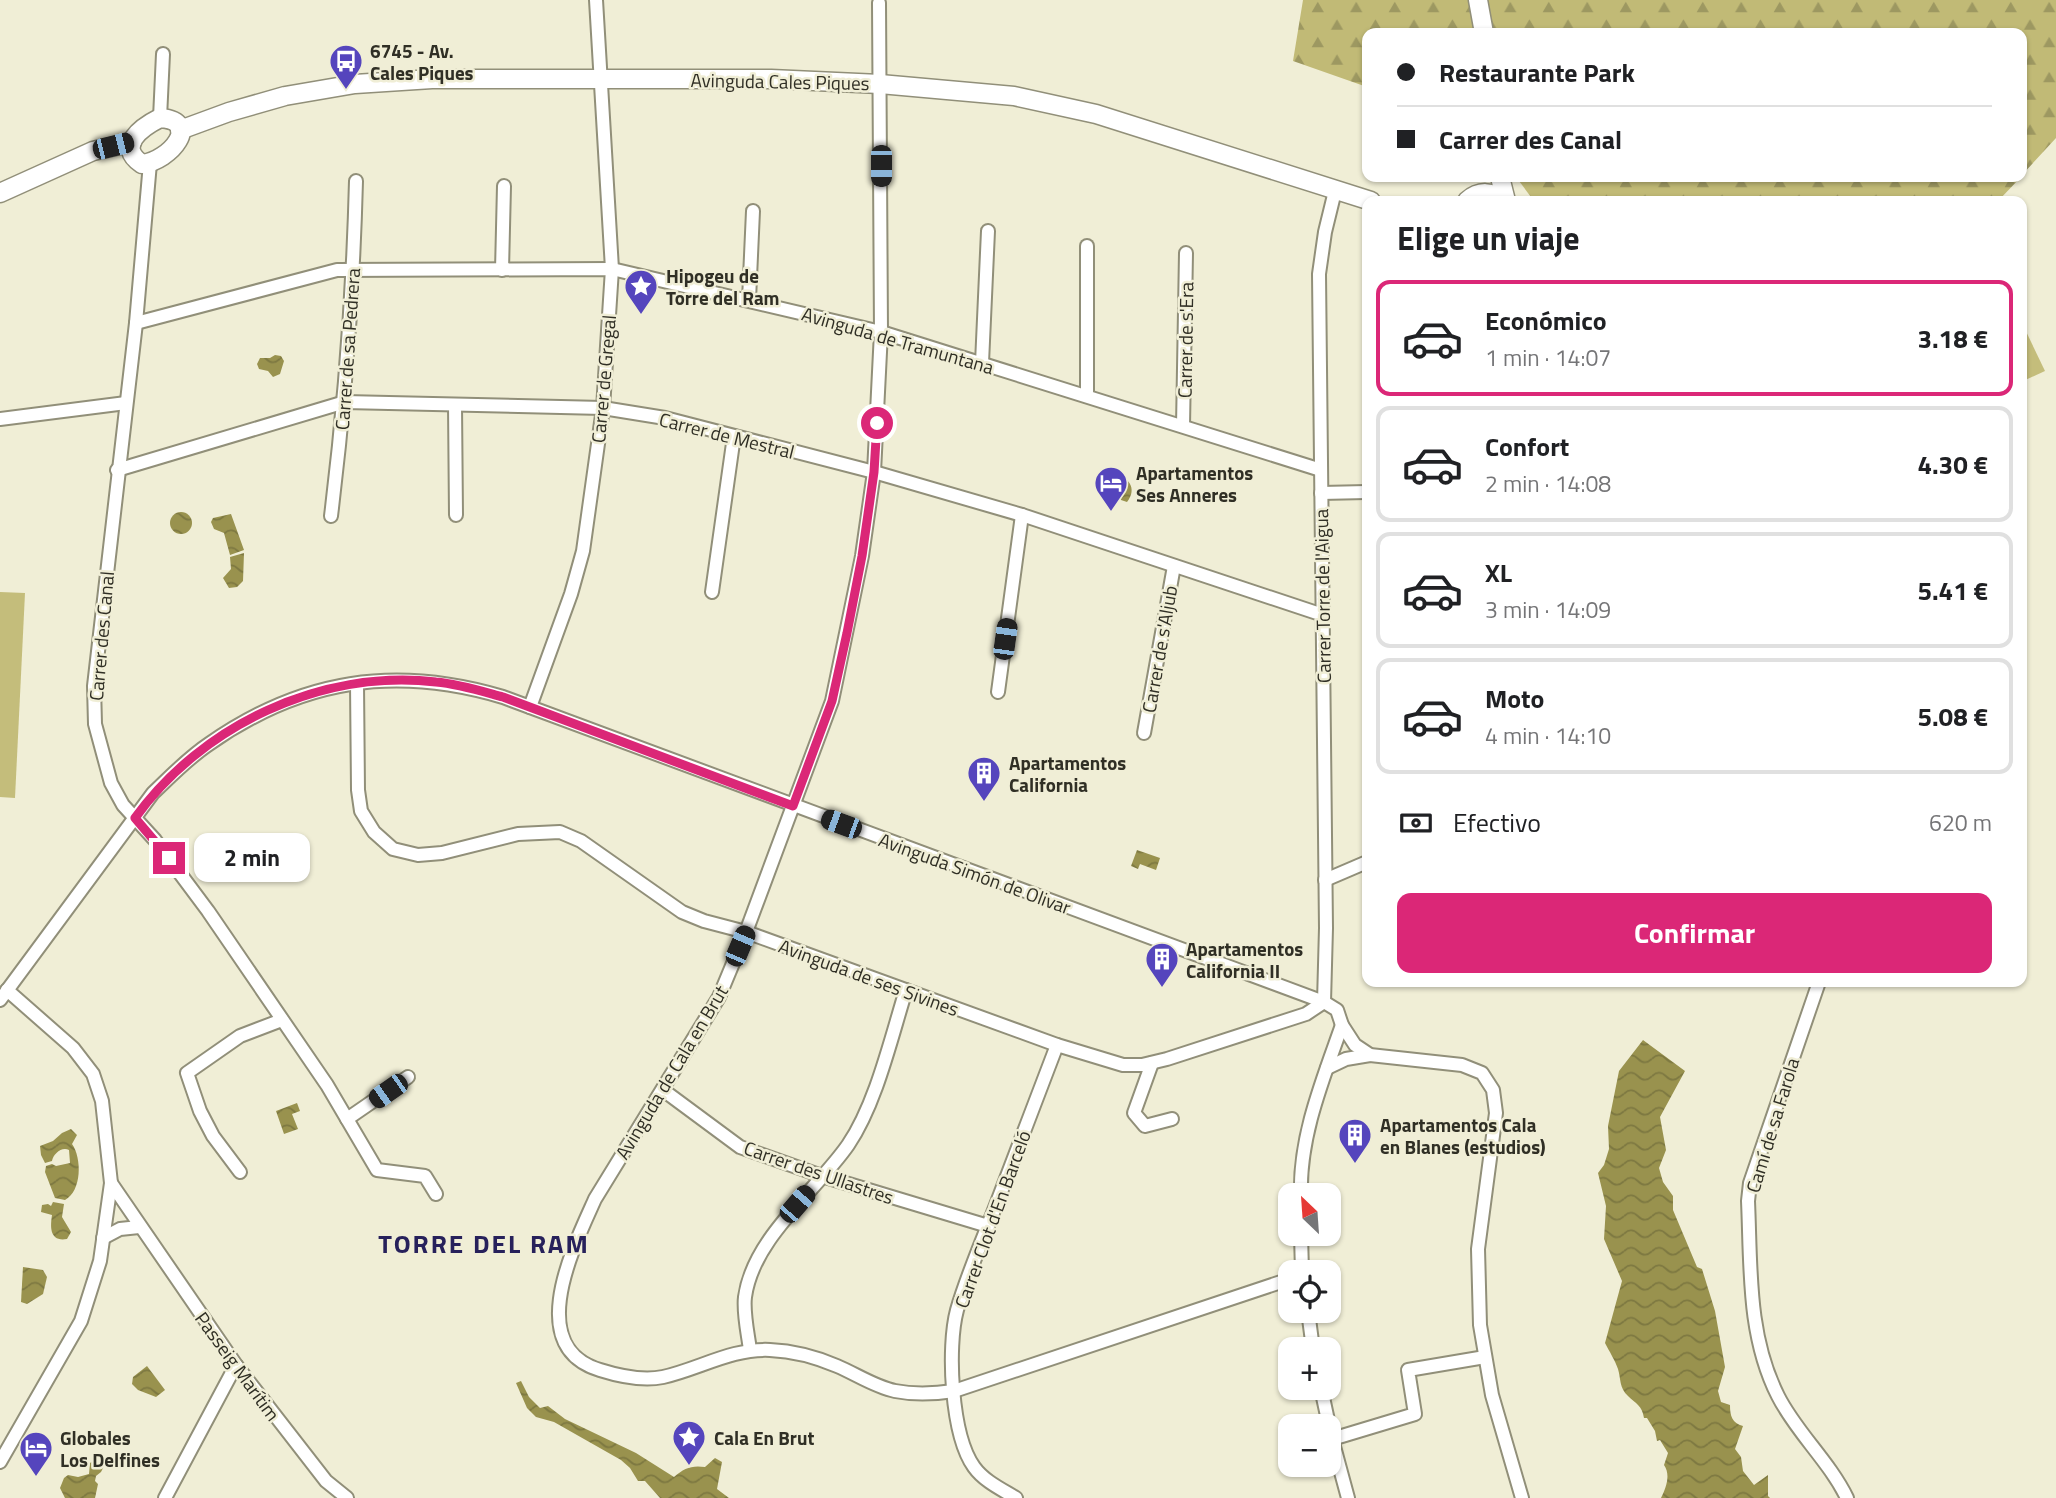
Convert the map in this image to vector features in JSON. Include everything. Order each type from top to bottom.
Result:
[{"type":"street","name":"Carrer de Gregal","points":[[530,707],[571,594],[583,551],[603,408],[612,270],[596,0]]},
{"type":"street","points":[[1478,0],[1483,28]]},
{"type":"street","name":"Avinguda de Cala en Brut","points":[[879,3],[881,332],[874,472],[862,556],[832,701],[719,997],[595,1199],[579,1234],[558,1303],[561,1333],[572,1352],[587,1365],[610,1374],[659,1378],[750,1350],[771,1350],[806,1355],[893,1391],[925,1395],[954,1391],[1278,1283]]},
{"type":"street","points":[[160,118],[163,54]]},
{"type":"street","name":"Avinguda Cales Piques","points":[[180,130],[285,96],[355,84],[432,79],[771,79],[880,84],[1014,96],[1096,114],[1362,198]]},
{"type":"street","points":[[160,118],[172,119],[178,123],[180,130],[179,140],[167,154],[150,163],[142,164],[135,159],[131,150],[132,142],[145,125],[160,118]]},
{"type":"street","points":[[0,193],[93,151],[132,142]]},
{"type":"street","name":"Carrer des Canal","points":[[150,163],[136,323],[93,686],[95,724],[111,783],[123,805],[155,841],[208,911],[327,1085],[377,1170],[425,1176],[436,1194]]},
{"type":"street","name":"Carrer de sa Pedrera","points":[[331,516],[345,402],[354,268],[356,181]]},
{"type":"street","points":[[1471,196],[1482,182]]},
{"type":"street","points":[[502,270],[504,186]]},
{"type":"street","name":"Carrer Torre de l'Aigua","points":[[1324,1002],[1319,274],[1335,191]]},
{"type":"street","points":[[1474,196],[1489,192],[1496,196]]},
{"type":"street","points":[[749,300],[753,211]]},
{"type":"street","points":[[982,363],[988,231]]},
{"type":"street","points":[[1087,246],[1087,396]]},
{"type":"street","name":"Carrer de s'Era","points":[[1184,426],[1186,253]]},
{"type":"street","name":"Avinguda de Tramuntana","points":[[136,323],[337,270],[354,268],[612,270],[881,332],[1321,470]]},
{"type":"street","name":"Carrer de Mestral","points":[[117,470],[345,402],[603,408],[665,418],[874,472],[1022,515],[1322,615]]},
{"type":"street","points":[[0,419],[126,403]]},
{"type":"street","points":[[456,405],[456,515]]},
{"type":"street","points":[[712,592],[734,436]]},
{"type":"street","points":[[1321,493],[1362,492]]},
{"type":"street","points":[[998,692],[1022,515]]},
{"type":"street","name":"Carrer de s'Aljub","points":[[1144,733],[1174,566]]},
{"type":"street","name":"Avinguda Simón de Olivar","points":[[4,995],[153,793],[182,765],[226,733],[269,709],[334,687],[382,680],[437,682],[468,687],[530,707],[1324,1002]]},
{"type":"street","name":"Avinguda de ses Sivines","points":[[357,684],[358,789],[361,811],[374,832],[393,849],[418,855],[442,853],[518,834],[559,832],[581,841],[682,912],[746,932],[1122,1066],[1152,1063],[1306,1014],[1324,1002]]},
{"type":"street","points":[[1325,880],[1362,864]]},
{"type":"street","name":"Camí de sa Farola","points":[[1817,987],[1750,1183],[1748,1200],[1753,1313],[1762,1357],[1778,1397],[1847,1498]]},
{"type":"street","points":[[750,1350],[744,1299],[752,1269],[797,1204],[849,1144],[869,1105],[906,990]]},
{"type":"street","points":[[0,1462],[80,1321],[100,1261],[111,1183],[102,1101],[93,1074],[73,1048],[4,995]]},
{"type":"street","points":[[1324,1002],[1337,1010],[1342,1025],[1355,1045],[1370,1055]]},
{"type":"street","points":[[240,1171],[213,1136],[200,1111],[187,1073],[240,1036],[282,1020]]},
{"type":"street","points":[[1300,1183],[1309,1126],[1342,1025]]},
{"type":"street","name":"Carrer Clot d'En Barceló","points":[[1016,1498],[982,1478],[963,1446],[954,1391],[952,1356],[957,1311],[1057,1045]]},
{"type":"street","points":[[1327,1068],[1346,1059],[1370,1055],[1462,1065],[1482,1073],[1493,1090],[1496,1112],[1478,1249],[1480,1325],[1492,1395],[1522,1498]]},
{"type":"street","points":[[1152,1063],[1135,1113],[1145,1126],[1172,1119]]},
{"type":"street","points":[[347,1119],[408,1077]]},
{"type":"street","name":"Carrer des Ullastres","points":[[663,1090],[740,1147],[822,1176],[988,1226]]},
{"type":"street","name":"Passeig Marítim","points":[[111,1183],[236,1365],[319,1472],[347,1498]]},
{"type":"street","points":[[103,1238],[120,1229],[139,1227]]},
{"type":"street","points":[[1341,1436],[1415,1414],[1408,1370],[1485,1357]]},
{"type":"street","points":[[165,1498],[236,1365]]},
{"type":"street","points":[[1341,1472],[1348,1498]]},
{"type":"green space","points":[[1303,0],[2056,0],[2056,138],[2027,169],[2027,28],[1362,28],[1362,85],[1293,61]]},
{"type":"green space","points":[[1520,182],[2016,182],[2003,196],[1530,196]]},
{"type":"shaded area","points":[[2027,334],[2045,371],[2027,379]]},
{"type":"shaded area","points":[[0,592],[25,593],[15,798],[0,797]]},
{"type":"water","points":[[281,356],[284,361],[280,374],[273,377],[268,371],[259,369],[257,364],[260,358]]},
{"type":"water","points":[[1113,474],[1123,477],[1130,484],[1132,492],[1127,502],[1121,500],[1120,490],[1110,495],[1103,491],[1104,478]]},
{"type":"water","points":[[181,512],[189,515],[192,523],[189,531],[181,534],[173,531],[170,523],[173,515]]},
{"type":"water","points":[[231,514],[244,550],[230,555],[224,533],[214,529],[211,522],[213,518]]},
{"type":"water","points":[[244,553],[243,581],[237,587],[229,588],[223,578],[231,569],[230,557]]},
{"type":"water","points":[[1137,850],[1160,858],[1156,870],[1140,864],[1138,869],[1131,866]]},
{"type":"water","points":[[1643,1040],[1685,1071],[1660,1117],[1666,1150],[1659,1168],[1663,1182],[1673,1196],[1673,1210],[1697,1267],[1702,1269],[1715,1311],[1725,1367],[1718,1391],[1721,1402],[1730,1405],[1734,1421],[1743,1426],[1735,1449],[1741,1457],[1743,1471],[1754,1485],[1768,1475],[1770,1498],[1661,1498],[1667,1482],[1664,1465],[1668,1453],[1660,1440],[1657,1441],[1655,1431],[1647,1418],[1644,1418],[1640,1407],[1623,1390],[1617,1366],[1605,1343],[1622,1281],[1604,1239],[1606,1206],[1598,1173],[1604,1165],[1609,1149],[1608,1126],[1619,1071]]},
{"type":"water","points":[[297,1103],[300,1111],[292,1114],[298,1129],[284,1134],[276,1111]]},
{"type":"water","points":[[71,1129],[77,1135],[72,1144],[78,1157],[79,1174],[75,1189],[65,1200],[55,1198],[45,1172],[46,1166],[70,1163],[69,1150],[61,1150],[52,1161],[45,1163],[40,1146]]},
{"type":"water","points":[[53,1202],[64,1204],[62,1217],[71,1232],[67,1239],[54,1236],[51,1229],[52,1215],[41,1212],[42,1205],[51,1206]]},
{"type":"water","points":[[23,1267],[43,1270],[47,1277],[43,1294],[27,1304],[21,1302]]},
{"type":"water","points":[[147,1366],[165,1390],[156,1397],[138,1390],[132,1384],[133,1377]]},
{"type":"water","points":[[521,1381],[529,1397],[540,1408],[548,1406],[565,1419],[636,1453],[674,1477],[688,1468],[705,1467],[715,1458],[722,1462],[717,1489],[729,1498],[660,1498],[645,1481],[638,1481],[621,1460],[554,1422],[536,1417],[527,1408],[516,1383]]},
{"type":"water","points":[[97,1458],[104,1466],[96,1476],[95,1481],[98,1484],[95,1498],[65,1498],[60,1488],[64,1478],[68,1475],[78,1477],[89,1474],[90,1463]]},
{"type":"place","name":"6745 - Av. Cales Piques","points":[[346,91]]},
{"type":"place","name":"Hipogeu de Torre del Ram","points":[[641,316]]},
{"type":"place","name":"Apartamentos Ses Anneres","points":[[1111,513]]},
{"type":"place","name":"Apartamentos California","points":[[984,803]]},
{"type":"place","name":"Apartamentos California II","points":[[1162,989]]},
{"type":"place","name":"Apartamentos Cala en Blanes (estudios)","points":[[1355,1165]]},
{"type":"place","name":"Cala En Brut","points":[[689,1467]]},
{"type":"place","name":"Globales Los Delfines","points":[[36,1478]]},
{"type":"district","name":"TORRE DEL RAM","points":[[484,1243]]},
{"type":"route","points":[[169,858],[135,818],[153,793],[182,765],[207,745],[269,709],[334,687],[382,680],[437,682],[503,697],[793,806],[832,701],[847,633],[874,472],[877,423]]}]
